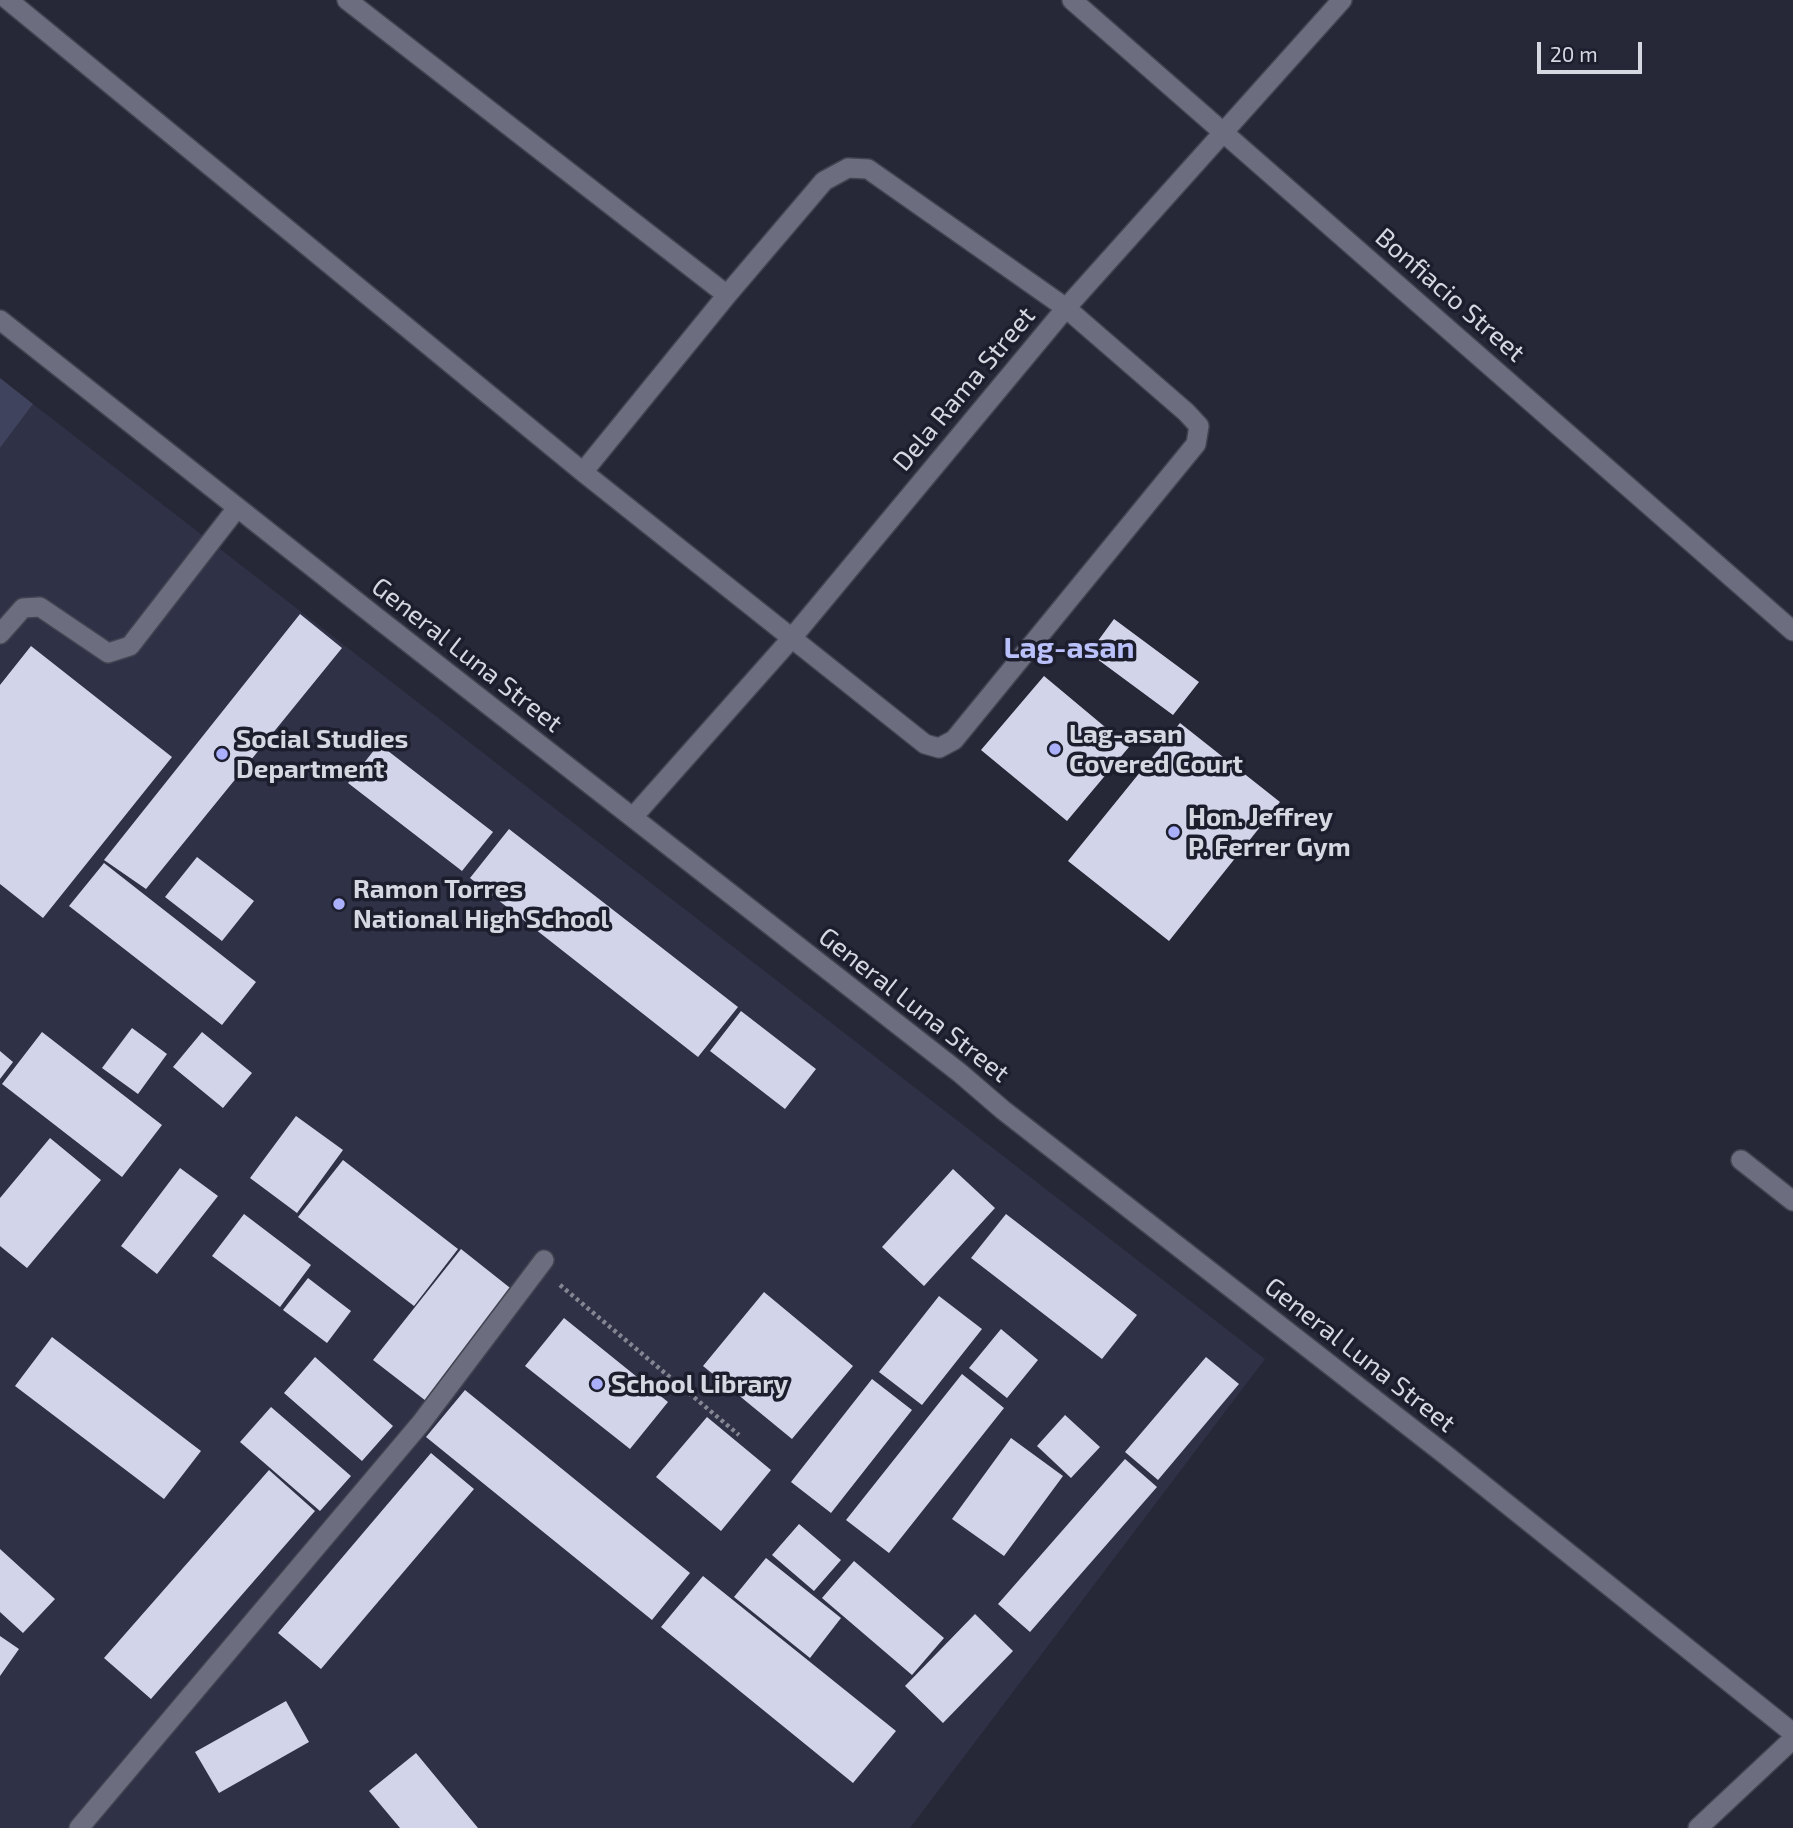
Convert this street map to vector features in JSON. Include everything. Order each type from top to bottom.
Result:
[{"type":"street","points":[[8,0],[583,472],[925,744],[939,748],[954,740],[1196,444],[1199,426],[1066,308],[868,169],[848,167],[824,181],[583,472]]},
{"type":"street","points":[[347,0],[727,295]]},
{"type":"street","name":"Bonfiacio Street","points":[[1072,0],[1793,631]]},
{"type":"street","name":"Dela Rama Street","points":[[633,817],[791,639],[1066,308],[1342,0]]},
{"type":"street","name":"General Luna Street","points":[[0,320],[1447,1456],[1793,1733]]},
{"type":"street","points":[[0,634],[23,608],[40,607],[108,653],[130,646],[237,508]]},
{"type":"street","points":[[1741,1160],[1793,1201]]},
{"type":"street","points":[[79,1828],[421,1423],[541,1264]]},
{"type":"street","points":[[1698,1828],[1793,1739]]},
{"type":"path","points":[[541,1264],[739,1435]]},
{"type":"shaded area","points":[[0,378],[33,404],[0,448]]},
{"type":"shaded area","name":"Ramon Torres National High School","points":[[33,404],[1265,1359],[910,1828],[0,1828],[0,448]]},
{"type":"building","name":"Social Studies Department","points":[[300,614],[342,648],[146,889],[104,860]]},
{"type":"building","points":[[1114,619],[1199,682],[1173,715],[1089,653]]},
{"type":"building","points":[[31,646],[172,757],[43,918],[0,884],[0,685]]},
{"type":"building","name":"Lag-asan Covered Court","points":[[1044,676],[1129,747],[1067,821],[981,750]]},
{"type":"building","name":"Hon. Jeffrey P. Ferrer Gym","points":[[1180,723],[1280,802],[1169,941],[1068,861]]},
{"type":"building","points":[[379,744],[493,832],[462,871],[348,783]]},
{"type":"building","points":[[509,829],[738,1007],[698,1057],[470,878]]},
{"type":"building","points":[[197,857],[254,901],[222,941],[165,897]]},
{"type":"building","points":[[104,863],[256,982],[222,1025],[69,906]]},
{"type":"building","points":[[741,1011],[816,1069],[785,1109],[710,1051]]},
{"type":"building","points":[[132,1028],[167,1054],[138,1094],[102,1068]]},
{"type":"building","points":[[42,1032],[162,1125],[122,1177],[2,1084]]},
{"type":"building","points":[[202,1032],[252,1073],[223,1108],[173,1067]]},
{"type":"building","points":[[0,1051],[13,1062],[0,1079]]},
{"type":"building","points":[[296,1116],[343,1150],[297,1213],[250,1178]]},
{"type":"building","points":[[50,1138],[101,1180],[27,1268],[0,1246],[0,1198]]},
{"type":"building","points":[[343,1160],[458,1249],[414,1306],[298,1217]]},
{"type":"building","points":[[180,1168],[218,1196],[157,1274],[121,1246]]},
{"type":"building","points":[[953,1169],[995,1208],[924,1286],[882,1247]]},
{"type":"building","points":[[244,1214],[311,1265],[280,1307],[212,1256]]},
{"type":"building","points":[[1006,1214],[1137,1315],[1102,1359],[971,1258]]},
{"type":"building","points":[[461,1249],[514,1291],[426,1401],[373,1360]]},
{"type":"building","points":[[308,1278],[351,1311],[327,1343],[283,1310]]},
{"type":"building","points":[[764,1292],[853,1366],[792,1439],[703,1366]]},
{"type":"building","points":[[939,1296],[982,1329],[922,1405],[879,1372]]},
{"type":"building","name":"School Library","points":[[564,1318],[668,1402],[630,1449],[525,1366]]},
{"type":"building","points":[[1001,1329],[1038,1360],[1007,1398],[969,1368]]},
{"type":"building","points":[[52,1337],[201,1451],[164,1499],[15,1386]]},
{"type":"building","points":[[315,1357],[393,1426],[362,1461],[284,1393]]},
{"type":"building","points":[[1206,1357],[1239,1384],[1158,1480],[1125,1452]]},
{"type":"building","points":[[962,1374],[1004,1408],[889,1553],[846,1520]]},
{"type":"building","points":[[872,1379],[912,1410],[831,1513],[791,1482]]},
{"type":"building","points":[[465,1390],[690,1573],[652,1620],[426,1437]]},
{"type":"building","points":[[271,1407],[351,1476],[320,1511],[240,1442]]},
{"type":"building","points":[[1065,1415],[1100,1447],[1071,1478],[1037,1446]]},
{"type":"building","points":[[707,1417],[771,1470],[721,1531],[656,1477]]},
{"type":"building","points":[[1011,1438],[1063,1476],[1004,1556],[952,1519]]},
{"type":"building","points":[[431,1453],[474,1489],[321,1669],[278,1633]]},
{"type":"building","points":[[1125,1459],[1157,1487],[1030,1632],[998,1604]]},
{"type":"building","points":[[269,1470],[315,1511],[151,1699],[104,1658]]},
{"type":"building","points":[[799,1524],[841,1560],[814,1591],[772,1555]]},
{"type":"building","points":[[0,1549],[55,1599],[23,1633],[0,1612]]},
{"type":"building","points":[[766,1558],[841,1618],[810,1658],[734,1597]]},
{"type":"building","points":[[854,1561],[944,1638],[912,1675],[822,1598]]},
{"type":"building","points":[[703,1576],[896,1731],[853,1783],[661,1627]]},
{"type":"building","points":[[975,1614],[1013,1651],[943,1723],[905,1686]]},
{"type":"building","points":[[0,1636],[19,1649],[0,1676]]},
{"type":"building","points":[[286,1701],[309,1742],[219,1793],[195,1752]]},
{"type":"building","points":[[416,1753],[478,1828],[400,1828],[369,1791]]},
{"type":"place","name":"Lag-asan Covered Court","points":[[1055,749]]},
{"type":"place","name":"Social Studies Department","points":[[222,754]]},
{"type":"place","name":"Hon. Jeffrey P. Ferrer Gym","points":[[1174,832]]},
{"type":"place","name":"Ramon Torres National High School","points":[[339,904]]},
{"type":"place","name":"School Library","points":[[597,1384]]},
{"type":"district","name":"Lag-asan","points":[[1069,648]]}]
